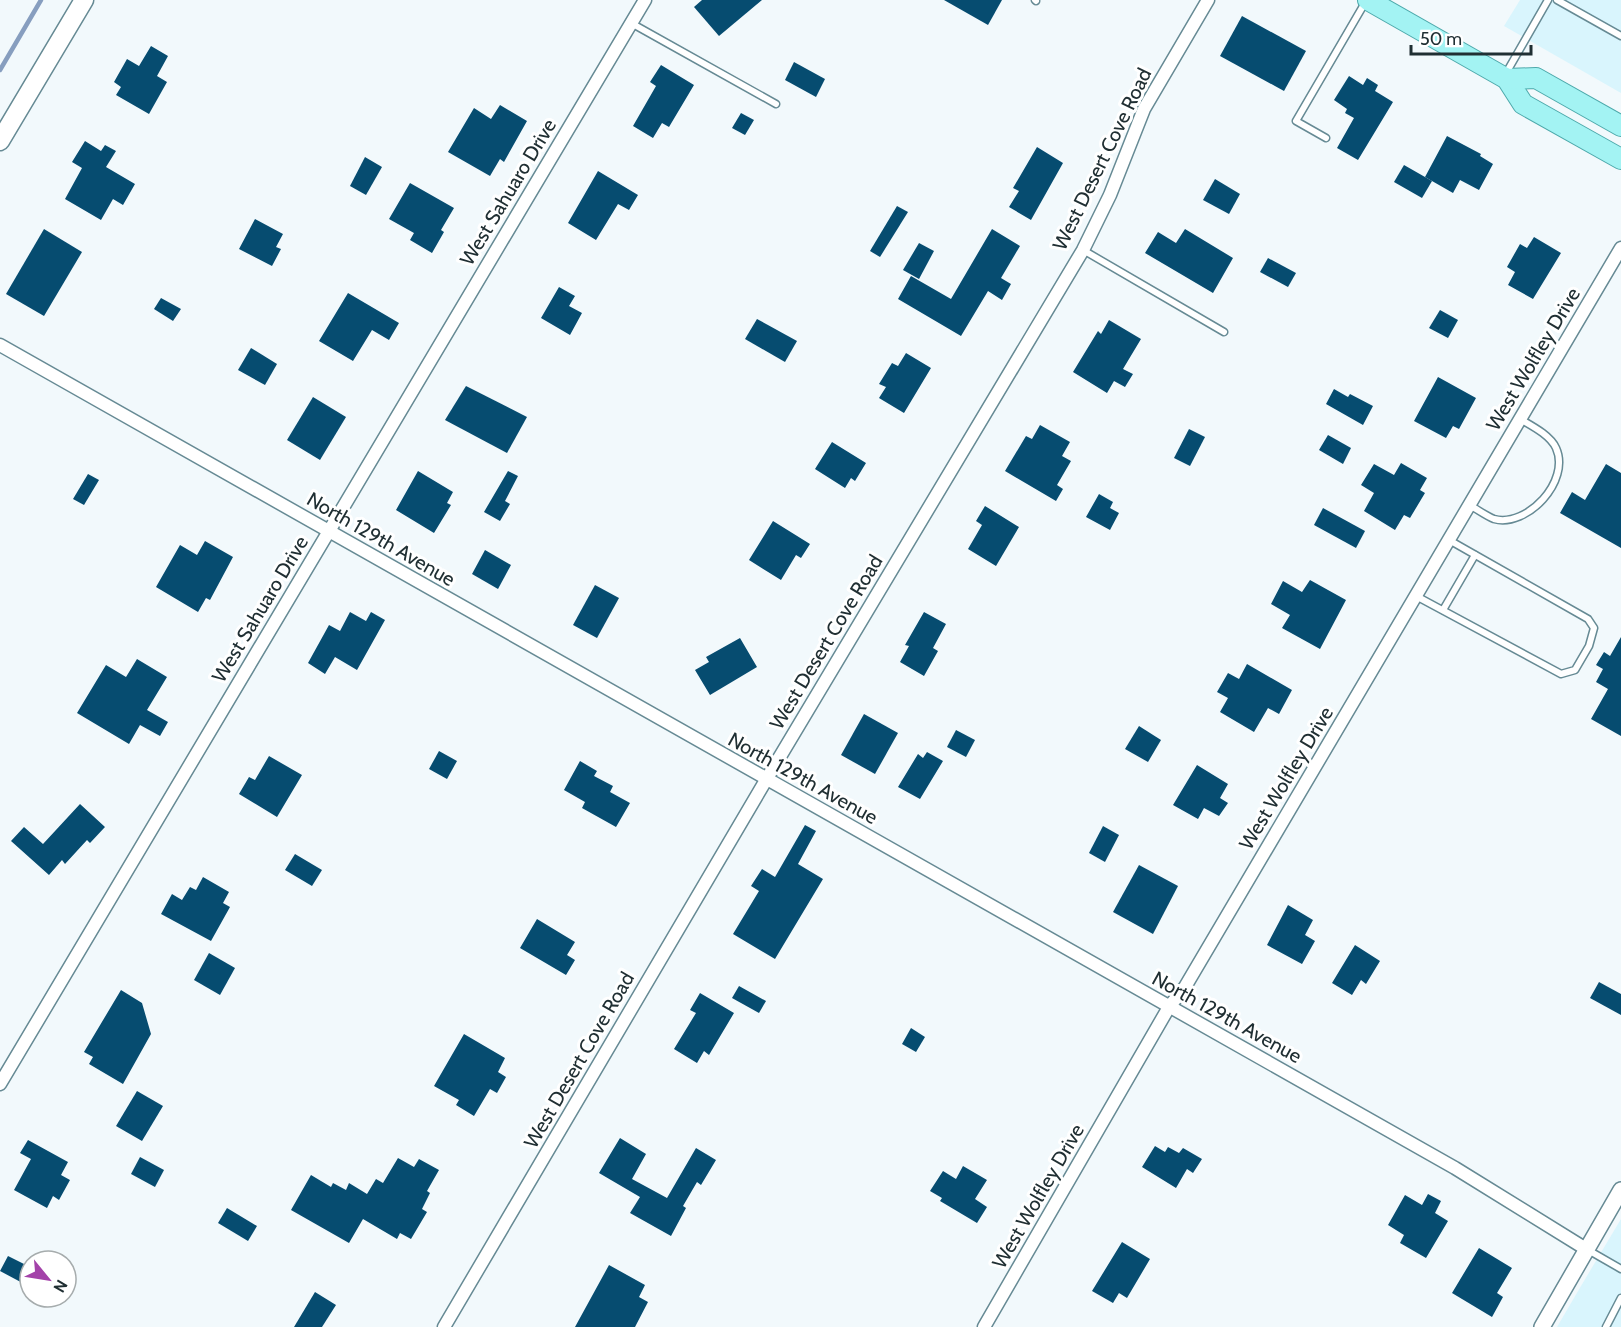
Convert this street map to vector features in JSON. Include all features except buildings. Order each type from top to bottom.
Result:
[{"type":"main road","points":[[0,141],[84,0]]},
{"type":"main road","points":[[1367,0],[1505,78],[1523,104],[1621,159]]},
{"type":"main road","points":[[1505,78],[1536,78],[1621,126]]},
{"type":"street","name":"West Sahuaro Drive","points":[[0,1084],[645,0]]},
{"type":"street","name":"West Desert Cove Road","points":[[444,1327],[766,780],[1083,250],[1110,195],[1144,110],[1208,0]]},
{"type":"street","name":"West Wolfley Drive","points":[[984,1327],[1170,1007],[1185,987],[1621,248]]},
{"type":"street","name":"North 129th Avenue","points":[[0,345],[1455,1168],[1586,1249]]},
{"type":"street","points":[[1542,1327],[1621,1190]]},
{"type":"lane","points":[[1326,138],[1296,121],[1367,0]]},
{"type":"lane","points":[[1505,78],[1548,0]]},
{"type":"lane","points":[[1557,0],[1621,36]]},
{"type":"lane","points":[[631,23],[776,105]]},
{"type":"lane","points":[[1083,250],[1224,332]]},
{"type":"lane","points":[[1469,505],[1494,519],[1511,519],[1535,508],[1552,487],[1561,469],[1556,448],[1546,437],[1520,419]]},
{"type":"lane","points":[[1416,596],[1561,674],[1575,670],[1580,662],[1589,646],[1594,628],[1588,619],[1449,540]]},
{"type":"lane","points":[[1443,610],[1475,555]]},
{"type":"lane","points":[[1586,1249],[1621,1269]]},
{"type":"lane","points":[[1606,1327],[1621,1298]]},
{"type":"shaded area","points":[[1520,0],[1621,0],[1621,93],[1504,26]]},
{"type":"shaded area","points":[[1621,1219],[1621,1327],[1557,1327],[1581,1286]]},
{"type":"waterway","points":[[0,70],[41,0]]}]
